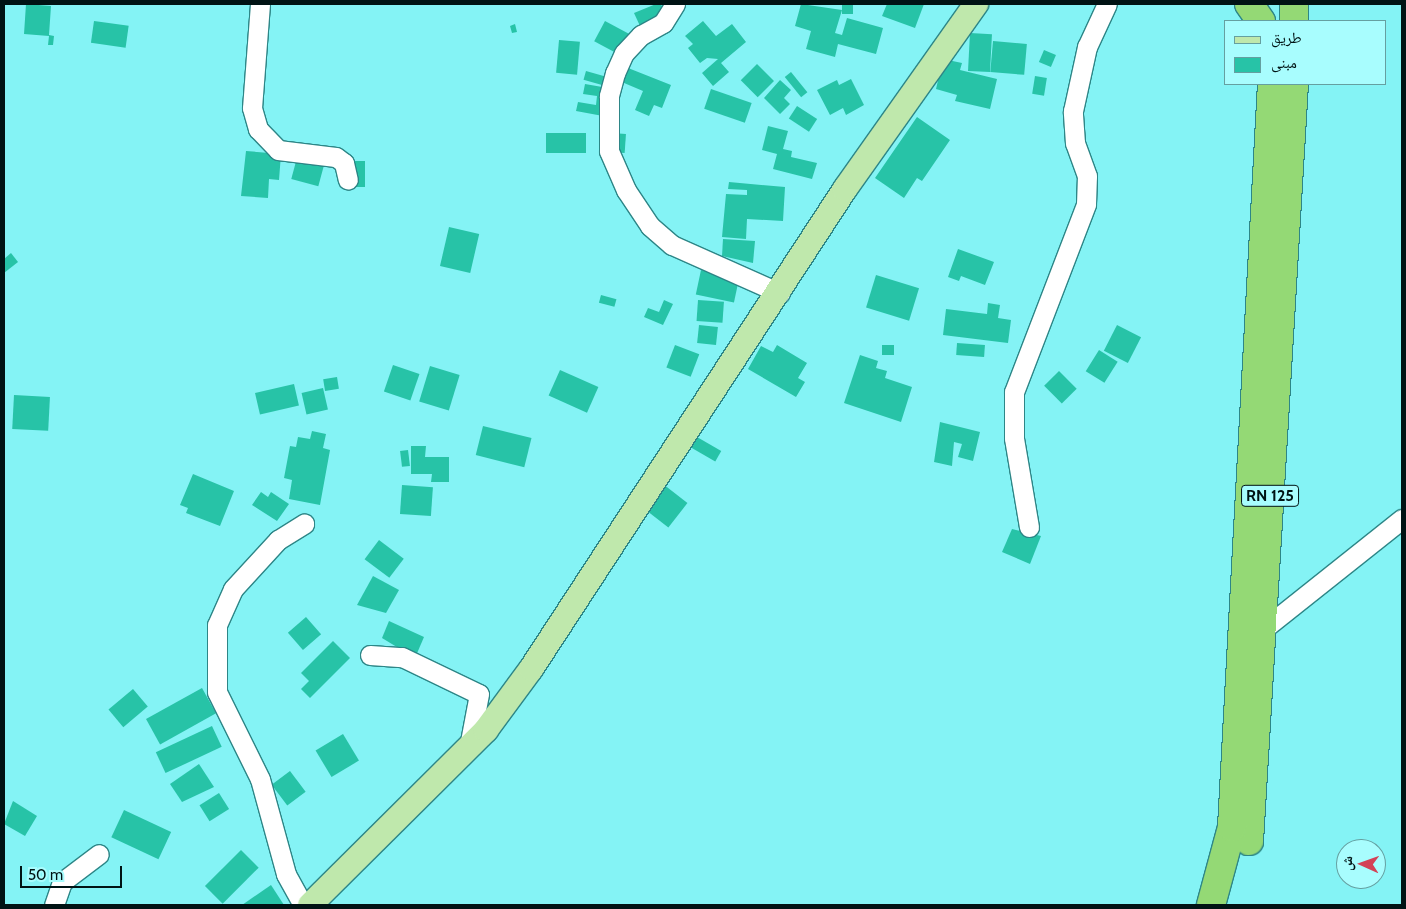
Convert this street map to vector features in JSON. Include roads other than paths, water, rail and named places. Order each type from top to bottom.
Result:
[{"type":"highway","points":[[1249,4],[1260,20]]},
{"type":"highway","points":[[1272,4],[1272,20]]},
{"type":"highway","points":[[1294,4],[1294,20]]},
{"type":"highway","points":[[1212,905],[1232,827],[1272,85]]},
{"type":"highway","name":"RN 125","points":[[1232,905],[1251,821],[1294,85]]},
{"type":"main road","points":[[310,905],[469,747],[531,669],[780,294],[870,152],[976,4]]},
{"type":"street","points":[[260,4],[252,108],[258,129],[278,150],[336,157],[344,163],[348,180]]},
{"type":"street","points":[[675,4],[670,16],[641,35],[621,60],[609,96],[609,152],[626,190],[650,226],[672,245],[780,294]]},
{"type":"street","points":[[1029,527],[1014,438],[1014,392],[1086,204],[1087,176],[1075,142],[1073,111],[1087,47],[1107,4]]},
{"type":"street","points":[[1261,631],[1402,519]]},
{"type":"street","points":[[303,905],[286,874],[260,779],[217,692],[217,625],[233,589],[278,540],[304,524]]},
{"type":"street","points":[[370,655],[402,656],[479,694],[469,747]]},
{"type":"street","points":[[54,905],[62,882],[99,854]]}]
